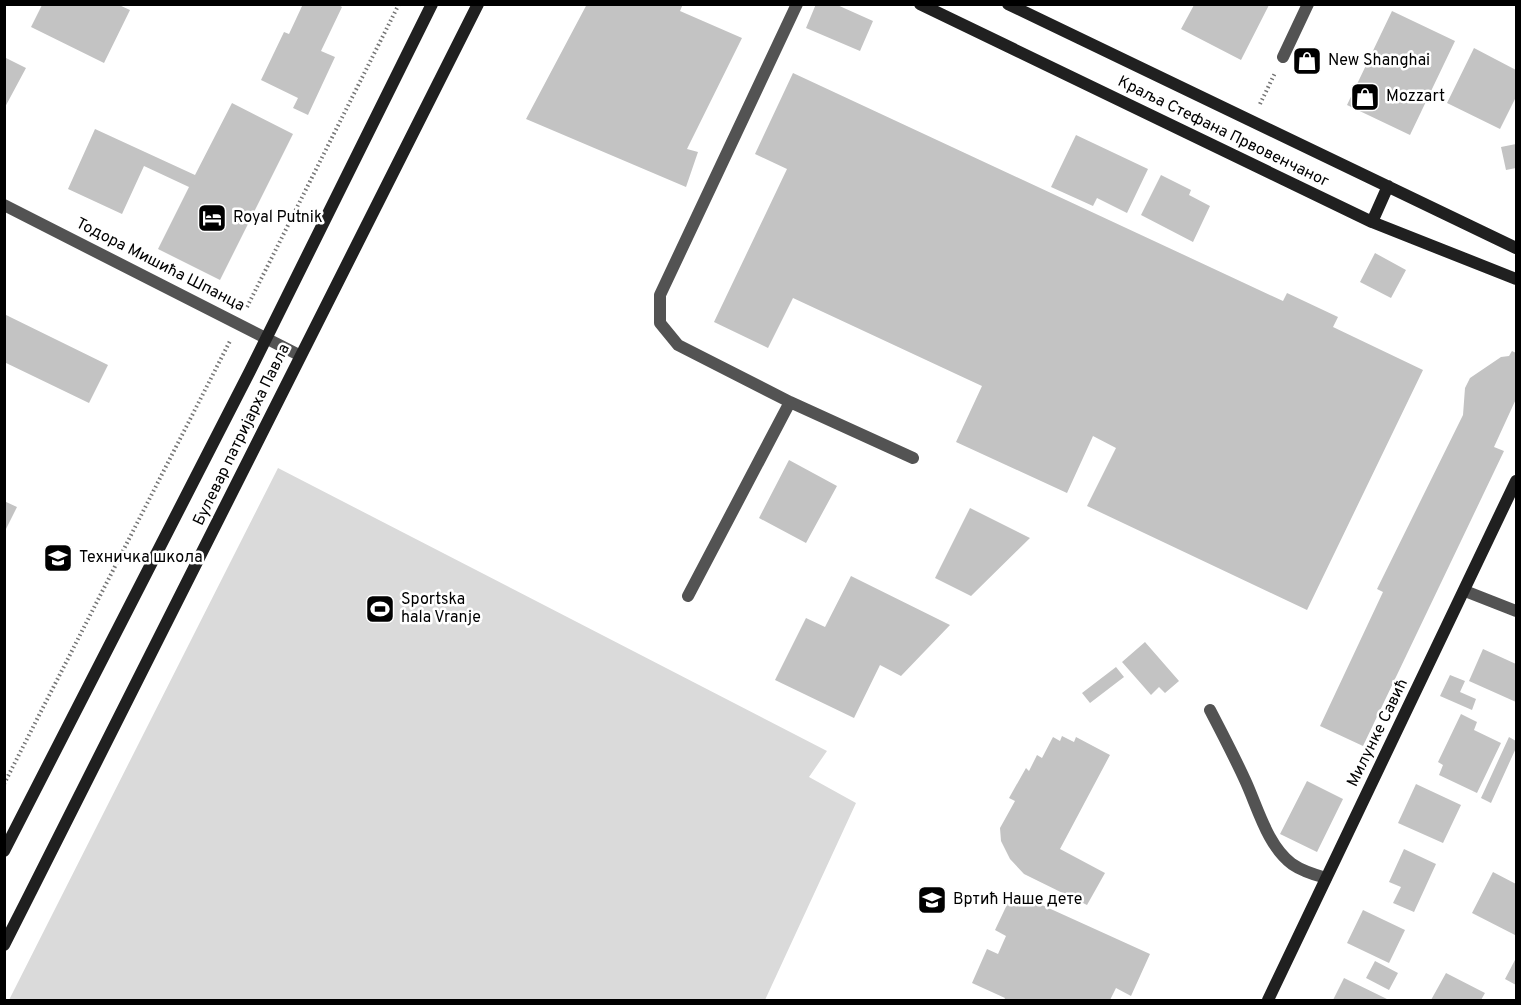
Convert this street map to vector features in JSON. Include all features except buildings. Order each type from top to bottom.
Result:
[{"type":"main road","name":"Булевар патријарха Павла","points":[[4,851],[267,338],[432,4]]},
{"type":"main road","name":"Булевар патријарха Павла","points":[[4,945],[252,454],[299,355],[478,4]]},
{"type":"main road","name":"Краља Стефана Првовенчаног","points":[[920,4],[1372,222],[1516,279]]},
{"type":"main road","name":"Краља Стефана Првовенчаног","points":[[1008,4],[1516,248]]},
{"type":"main road","points":[[1372,222],[1388,186]]},
{"type":"main road","name":"Милунке Савић","points":[[1268,1000],[1516,481]]},
{"type":"street","points":[[797,4],[660,295],[660,323],[678,345],[790,402],[913,458]]},
{"type":"street","points":[[1283,57],[1308,4]]},
{"type":"street","name":"Тодора Мишића Шпанца","points":[[4,205],[299,355]]},
{"type":"street","points":[[688,596],[790,402]]},
{"type":"street","points":[[1465,591],[1516,611]]},
{"type":"street","points":[[1210,710],[1245,779],[1264,826],[1278,849],[1292,864],[1326,878]]},
{"type":"path","points":[[4,784],[399,4]]},
{"type":"path","points":[[1251,121],[1283,57]]},
{"type":"shaded area","name":"Sportska hala Vranje","points":[[278,468],[827,751],[809,777],[856,803],[765,1000],[9,1000]]},
{"type":"place","name":"New Shanghai","points":[[1307,61]]},
{"type":"place","name":"Mozzart","points":[[1365,97]]},
{"type":"place","name":"Royal Putnik","points":[[212,218]]},
{"type":"place","name":"Техничка школа","points":[[58,558]]},
{"type":"place","name":"Sportska hala Vranje","points":[[380,609]]},
{"type":"place","name":"Вртић Наше дете","points":[[932,900]]}]
